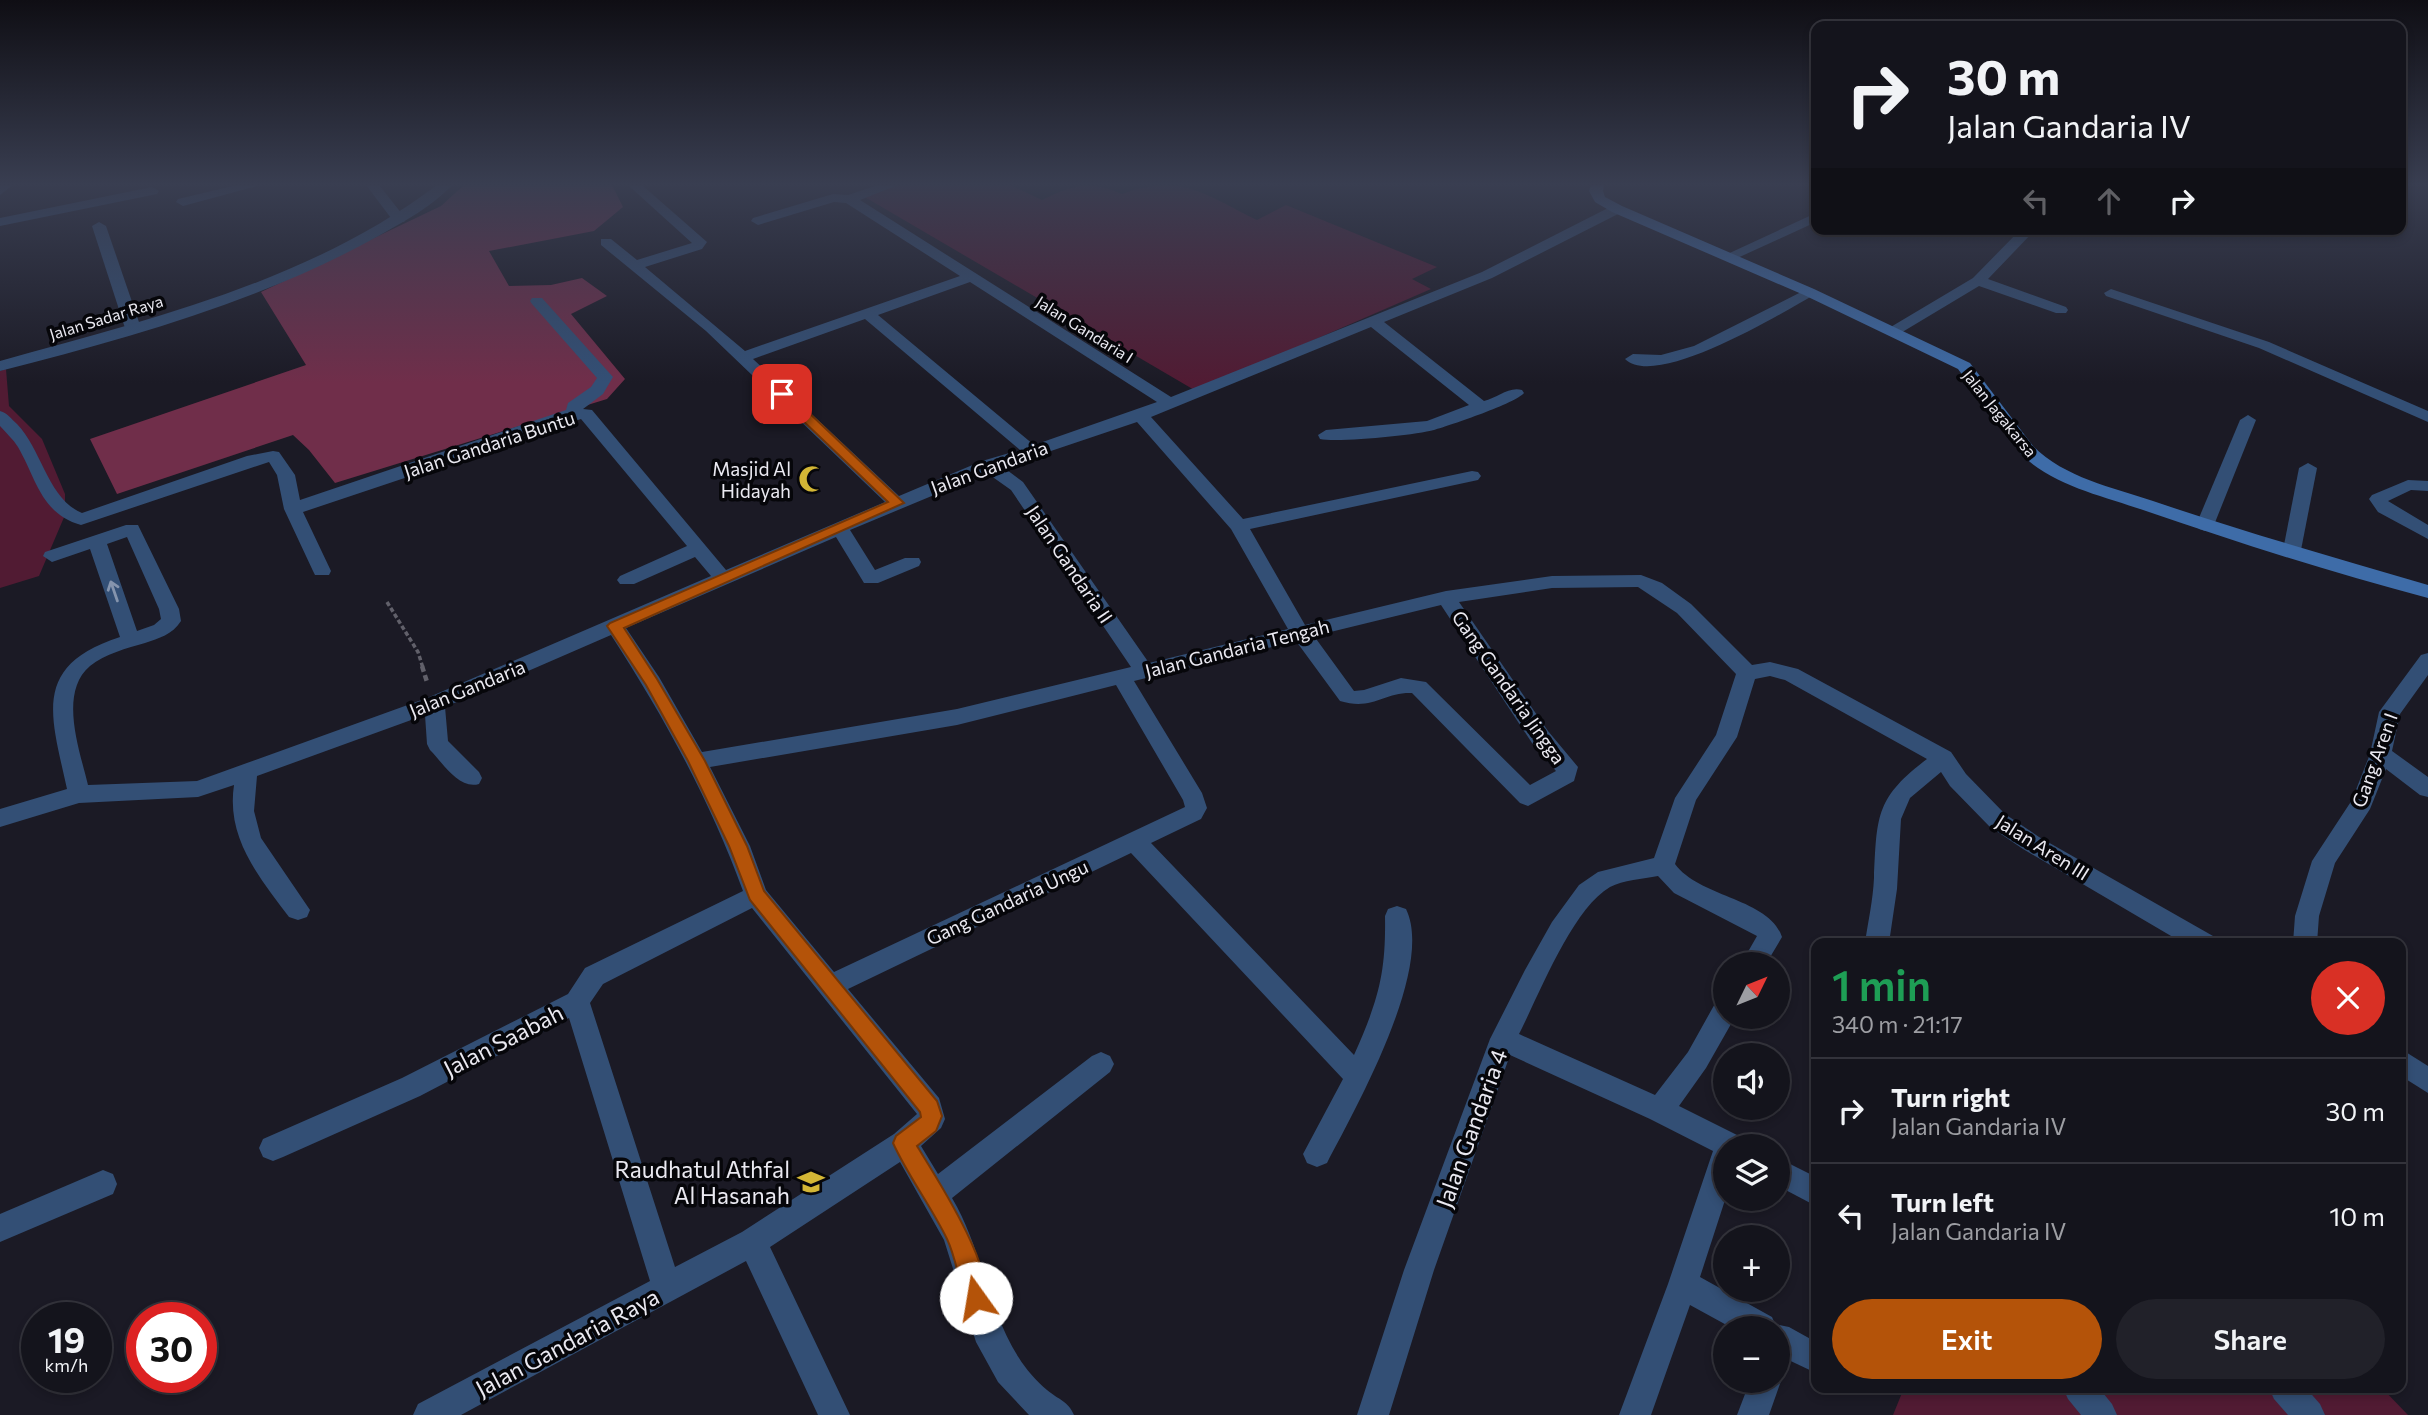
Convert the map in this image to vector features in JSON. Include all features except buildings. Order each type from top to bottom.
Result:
[{"type":"main road","name":"Jalan Jagakarsa","points":[[1714,251],[1809,292],[1964,366],[2027,450],[2050,470],[2088,487],[2205,525],[2428,592]]},
{"type":"street","points":[[107,251],[133,328]]},
{"type":"street","name":"Jalan Sadar Raya","points":[[0,366],[133,328],[271,282],[339,251]]},
{"type":"street","points":[[618,251],[743,357],[897,503]]},
{"type":"street","points":[[636,265],[681,251]]},
{"type":"street","name":"Jalan Gandaria I","points":[[930,251],[1170,403]]},
{"type":"street","name":"Jalan Gandaria","points":[[79,794],[118,790],[198,789],[434,704],[988,465],[1140,415],[1487,275],[1534,251]]},
{"type":"street","points":[[1728,257],[1741,251]]},
{"type":"street","points":[[1887,328],[1978,281],[2007,251]]},
{"type":"street","points":[[743,357],[971,277]]},
{"type":"street","points":[[1978,281],[2061,310]]},
{"type":"street","points":[[1633,359],[1662,360],[1678,356],[1721,338],[1809,292]]},
{"type":"street","points":[[2111,293],[2264,345],[2428,417]]},
{"type":"street","points":[[537,302],[605,377],[603,384],[595,392],[574,406],[575,413]]},
{"type":"street","points":[[1887,328],[1913,307]]},
{"type":"street","points":[[869,315],[1031,451]]},
{"type":"street","points":[[1372,320],[1480,406]]},
{"type":"street","points":[[1326,435],[1430,426],[1480,406],[1499,403],[1516,393]]},
{"type":"street","name":"Jalan Gandaria Buntu","points":[[293,509],[575,413],[586,414],[723,578]]},
{"type":"street","points":[[1140,415],[1239,526],[1299,631]]},
{"type":"street","points":[[0,416],[27,447],[51,500],[76,517],[90,517],[253,460],[274,456],[288,479],[293,509],[322,570]]},
{"type":"street","points":[[2205,525],[2248,420]]},
{"type":"street","name":"Jalan Gandaria II","points":[[988,465],[1017,486],[1144,671]]},
{"type":"street","points":[[2292,550],[2308,468]]},
{"type":"street","points":[[1239,526],[1472,476]]},
{"type":"street","points":[[2428,486],[2414,483],[2378,499],[2385,508],[2428,533]]},
{"type":"street","points":[[0,818],[79,794],[62,705],[64,684],[82,661],[161,630],[171,621],[169,610],[132,529],[52,556]]},
{"type":"street","points":[[840,529],[871,579],[912,562]]},
{"type":"street","points":[[97,542],[131,641]]},
{"type":"street","points":[[627,580],[697,549]]},
{"type":"street","name":"Jalan Gandaria Tengah","points":[[696,761],[957,717],[1446,597],[1552,582],[1641,581],[1649,584],[1688,612],[1747,673]]},
{"type":"street","name":"Gang Gandaria Jingga","points":[[1299,631],[1349,698],[1358,699],[1397,686],[1419,687],[1528,797],[1566,775],[1567,767],[1540,737],[1446,597]]},
{"type":"street","name":"Jalan Gandaria Raya","points":[[429,1415],[752,1242],[904,1143],[928,1124],[932,1116],[929,1107],[756,895],[738,846],[696,761],[652,682],[615,626]]},
{"type":"street","name":"Gang Aren I","points":[[2305,938],[2307,916],[2324,860],[2362,803],[2381,754],[2390,712],[2428,660]]},
{"type":"street","name":"Jalan Aren III","points":[[1747,673],[1770,669],[1791,674],[1943,758],[1958,780],[1997,820],[2031,843],[2195,938]]},
{"type":"street","points":[[1663,865],[1686,798],[1727,737],[1747,673]]},
{"type":"street","name":"Gang Gandaria Ungu","points":[[831,985],[1184,819],[1196,808],[1194,799],[1121,676]]},
{"type":"street","points":[[434,704],[438,744],[471,778]]},
{"type":"street","points":[[2381,754],[2428,789]]},
{"type":"street","points":[[1878,938],[1885,890],[1885,855],[1891,814],[1898,798],[1920,775],[1943,758]]},
{"type":"street","points":[[246,773],[243,811],[249,838],[261,860],[298,910]]},
{"type":"street","points":[[1135,841],[1358,1077]]},
{"type":"street","points":[[1663,865],[1669,874],[1683,884],[1768,931],[1770,937],[1761,952]]},
{"type":"street","points":[[1503,1039],[1578,901],[1607,878],[1663,865]]},
{"type":"street","name":"Jalan Saabah","points":[[273,1148],[411,1087],[577,1002],[585,985],[594,976],[756,895]]},
{"type":"street","points":[[1317,1154],[1358,1077],[1384,1014],[1398,957],[1397,916]]},
{"type":"street","points":[[577,1002],[667,1288]]},
{"type":"street","points":[[1660,1110],[1697,1060],[1714,1029]]},
{"type":"street","name":"Jalan Gandaria 4","points":[[1373,1415],[1419,1270],[1503,1039],[1660,1110],[1713,1139]]},
{"type":"street","points":[[933,1195],[1101,1064]]},
{"type":"street","points":[[2406,1065],[2428,1081]]},
{"type":"street","points":[[904,1143],[957,1234],[987,1331],[1009,1371],[1035,1401],[1058,1415]]},
{"type":"street","points":[[1790,1178],[1811,1189]]},
{"type":"street","points":[[0,1228],[103,1184]]},
{"type":"street","points":[[1634,1415],[1683,1284],[1713,1193]]},
{"type":"street","points":[[752,1242],[834,1415]]},
{"type":"street","points":[[1683,1284],[1737,1316]]},
{"type":"street","points":[[1790,1346],[1811,1356]]},
{"type":"street","points":[[1753,1415],[1761,1393]]},
{"type":"street","points":[[2083,1393],[2101,1415]]},
{"type":"street","points":[[2289,1393],[2309,1415]]},
{"type":"path","points":[[387,602],[418,652],[434,704]]},
{"type":"shaded area","points":[[347,251],[489,251],[509,286],[551,285],[582,278],[607,296],[571,314],[625,379],[607,399],[335,483],[309,450],[293,435],[117,494],[90,439],[306,365],[261,292]]},
{"type":"shaded area","points":[[957,251],[1398,251],[1437,267],[1412,279],[1431,289],[1196,391]]},
{"type":"shaded area","points":[[6,369],[9,406],[42,439],[65,494],[65,515],[39,576],[0,588],[0,371]]},
{"type":"shaded area","points":[[1902,1393],[2387,1393],[2408,1415],[1893,1415]]},
{"type":"place","name":"Masjid Al Hidayah","points":[[812,479]]},
{"type":"place","name":"Raudhatul Athfal Al Hasanah","points":[[811,1182]]},
{"type":"route","points":[[782,394],[897,503],[615,626],[652,682],[696,761],[738,846],[756,895],[929,1107],[932,1116],[928,1124],[904,1143],[957,1234],[976,1298]]}]
